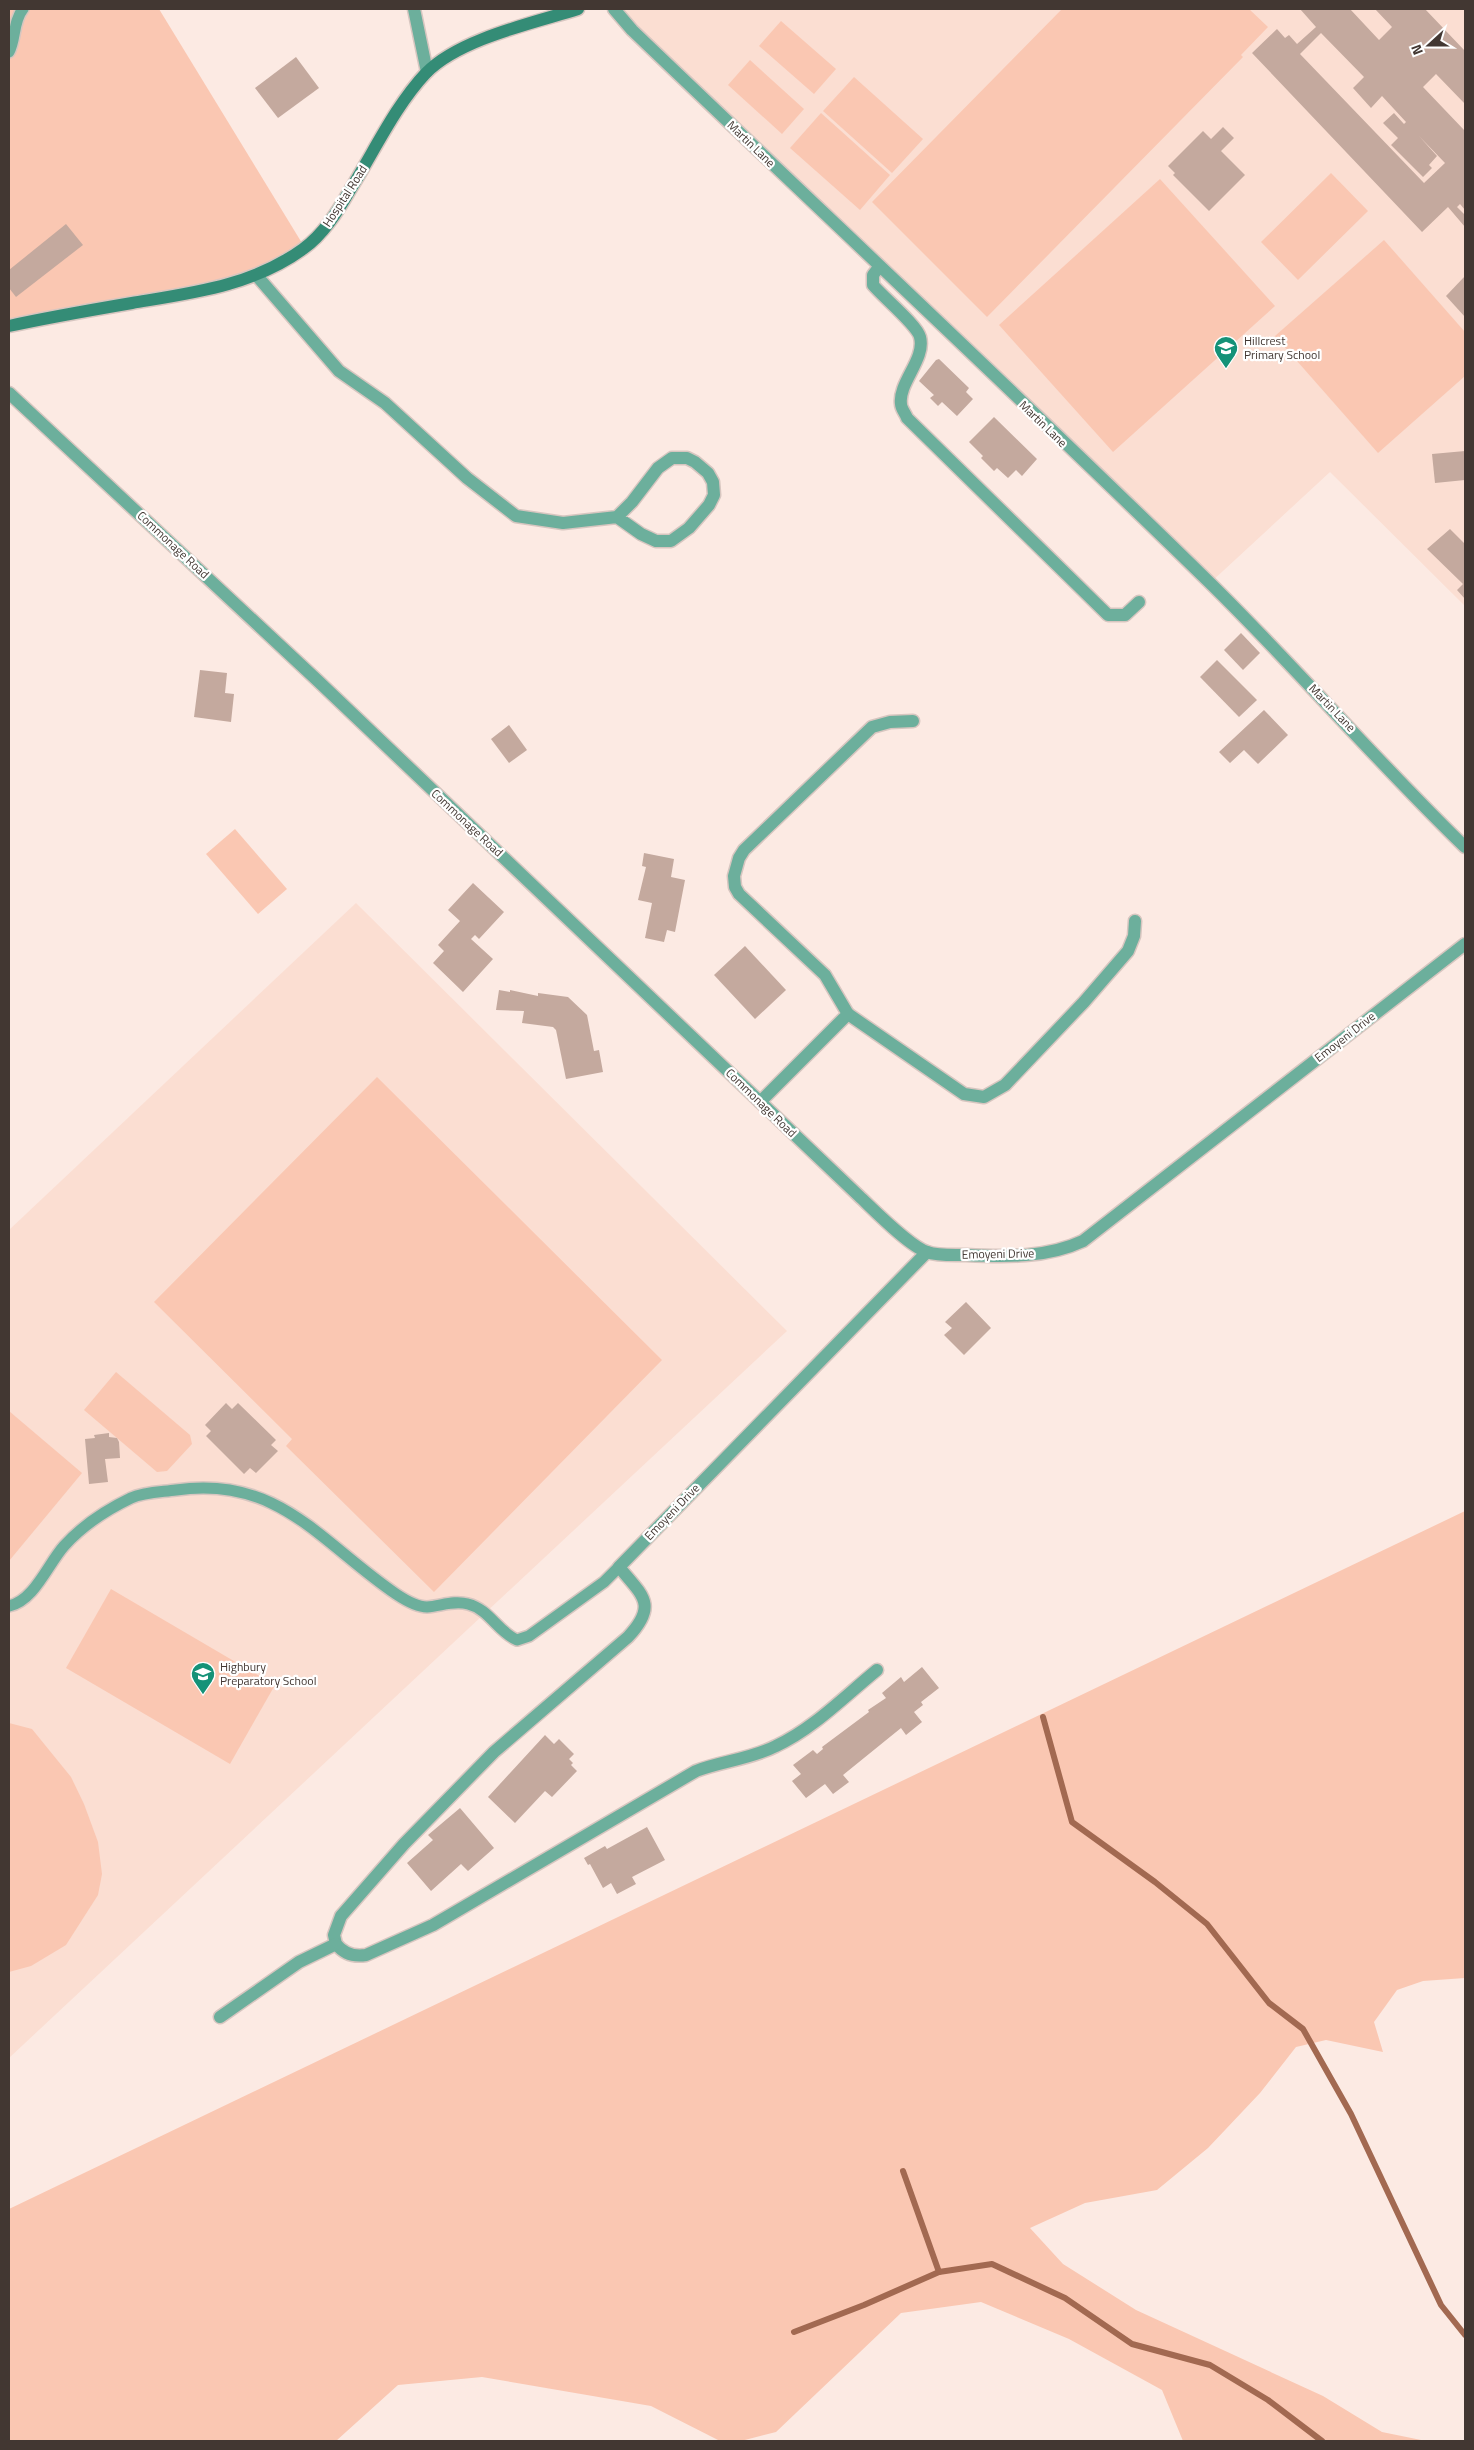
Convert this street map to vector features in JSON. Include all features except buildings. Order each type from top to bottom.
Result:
[{"type":"street","points":[[414,9],[427,72]]},
{"type":"street","name":"Hospital Road","points":[[9,326],[199,292],[257,276],[305,248],[322,231],[336,213],[408,96],[427,72],[451,54],[473,43],[578,9]]},
{"type":"street","name":"Martin Lane","points":[[614,9],[639,36],[1210,583],[1379,757],[1417,800],[1465,847]]},
{"type":"street","points":[[879,267],[873,275],[873,285],[916,329],[920,338],[920,351],[905,387],[901,404],[907,418],[1108,614],[1124,615],[1138,602]]},
{"type":"street","points":[[257,276],[339,371],[385,403],[467,478],[516,516],[563,523],[617,517],[632,502],[658,468],[672,458],[687,458],[695,462],[708,473],[713,482],[714,495],[709,505],[689,528],[671,541],[656,541],[641,534],[617,517]]},
{"type":"street","name":"Commonage Road","points":[[9,393],[317,680],[896,1230],[927,1252]]},
{"type":"street","points":[[913,721],[890,722],[872,727],[744,850],[736,864],[735,882],[739,894],[825,975],[848,1014],[964,1094],[984,1097],[1005,1085],[1084,1002],[1128,952],[1134,936],[1135,921]]},
{"type":"street","name":"Emoyeni Drive","points":[[619,1566],[927,1252],[1008,1256],[1068,1248],[1083,1241],[1465,944]]},
{"type":"street","points":[[760,1102],[848,1014]]},
{"type":"street","points":[[619,1566],[636,1587],[643,1600],[646,1610],[641,1623],[628,1637],[494,1752],[441,1805],[341,1916],[334,1935],[336,1944],[348,1954],[366,1955],[433,1925],[696,1772],[714,1764],[756,1754],[789,1739],[877,1670]]},
{"type":"street","points":[[220,2017],[299,1962],[336,1944]]},
{"type":"lane","points":[[9,52],[18,14],[23,9]]},
{"type":"lane","points":[[9,1606],[23,1600],[42,1578],[64,1546],[110,1508],[136,1496],[200,1487],[244,1492],[275,1504],[302,1519],[397,1594],[418,1606],[427,1607],[451,1602],[468,1604],[478,1608],[517,1640],[529,1636],[604,1582],[619,1566]]},
{"type":"shaded area","points":[[9,9],[159,9],[305,248],[251,279],[9,326]]},
{"type":"shaded area","name":"Hillcrest Primary School","points":[[614,9],[1465,9],[1465,606],[1330,472],[1210,583]]},
{"type":"shaded area","points":[[1062,9],[1249,9],[1268,27],[1241,55],[1243,57],[987,317],[872,202]]},
{"type":"shaded area","points":[[781,21],[836,69],[814,94],[759,46]]},
{"type":"shaded area","points":[[750,60],[804,109],[782,134],[728,85]]},
{"type":"shaded area","points":[[854,77],[923,139],[892,173],[823,111]]},
{"type":"shaded area","points":[[821,113],[890,175],[860,210],[790,148]]},
{"type":"shaded area","points":[[1331,173],[1368,211],[1298,280],[1261,242]]},
{"type":"shaded area","points":[[1160,179],[1275,306],[1113,452],[999,325]]},
{"type":"shaded area","points":[[1384,240],[1465,332],[1465,376],[1378,453],[1275,336]]},
{"type":"shaded area","points":[[235,829],[287,889],[258,914],[206,854]]},
{"type":"shaded area","name":"Highbury Preparatory School","points":[[356,903],[787,1331],[9,2058],[9,1230]]},
{"type":"shaded area","points":[[377,1077],[662,1360],[434,1592],[286,1446],[292,1439],[154,1302]]},
{"type":"shaded area","points":[[116,1372],[190,1435],[192,1444],[167,1471],[157,1472],[84,1410]]},
{"type":"shaded area","points":[[9,1411],[82,1473],[9,1561]]},
{"type":"shaded area","points":[[1465,1511],[1465,1978],[1423,1981],[1397,1990],[1374,2022],[1383,2052],[1326,2040],[1296,2047],[1260,2093],[1208,2148],[1157,2190],[1085,2203],[1030,2228],[1063,2264],[1136,2310],[1323,2396],[1382,2432],[1426,2441],[1183,2441],[1162,2390],[1069,2339],[981,2302],[901,2313],[776,2432],[741,2441],[720,2441],[651,2406],[482,2377],[398,2385],[336,2441],[9,2441],[9,2209]]},
{"type":"shaded area","points":[[111,1589],[275,1685],[230,1764],[66,1668]]},
{"type":"shaded area","points":[[9,1723],[32,1729],[71,1777],[84,1804],[98,1842],[102,1874],[98,1895],[66,1945],[31,1966],[9,1972]]},
{"type":"waterway","points":[[1043,1717],[1072,1822],[1155,1882],[1207,1924],[1269,2003],[1303,2029],[1351,2114],[1441,2305],[1465,2335]]},
{"type":"waterway","points":[[903,2171],[939,2272]]},
{"type":"waterway","points":[[794,2332],[864,2305],[939,2272],[992,2264],[1065,2298],[1132,2344],[1210,2365],[1268,2400],[1322,2441]]},
{"type":"place","name":"Hillcrest Primary School","points":[[1226,369]]},
{"type":"place","name":"Highbury Preparatory School","points":[[203,1695]]}]
